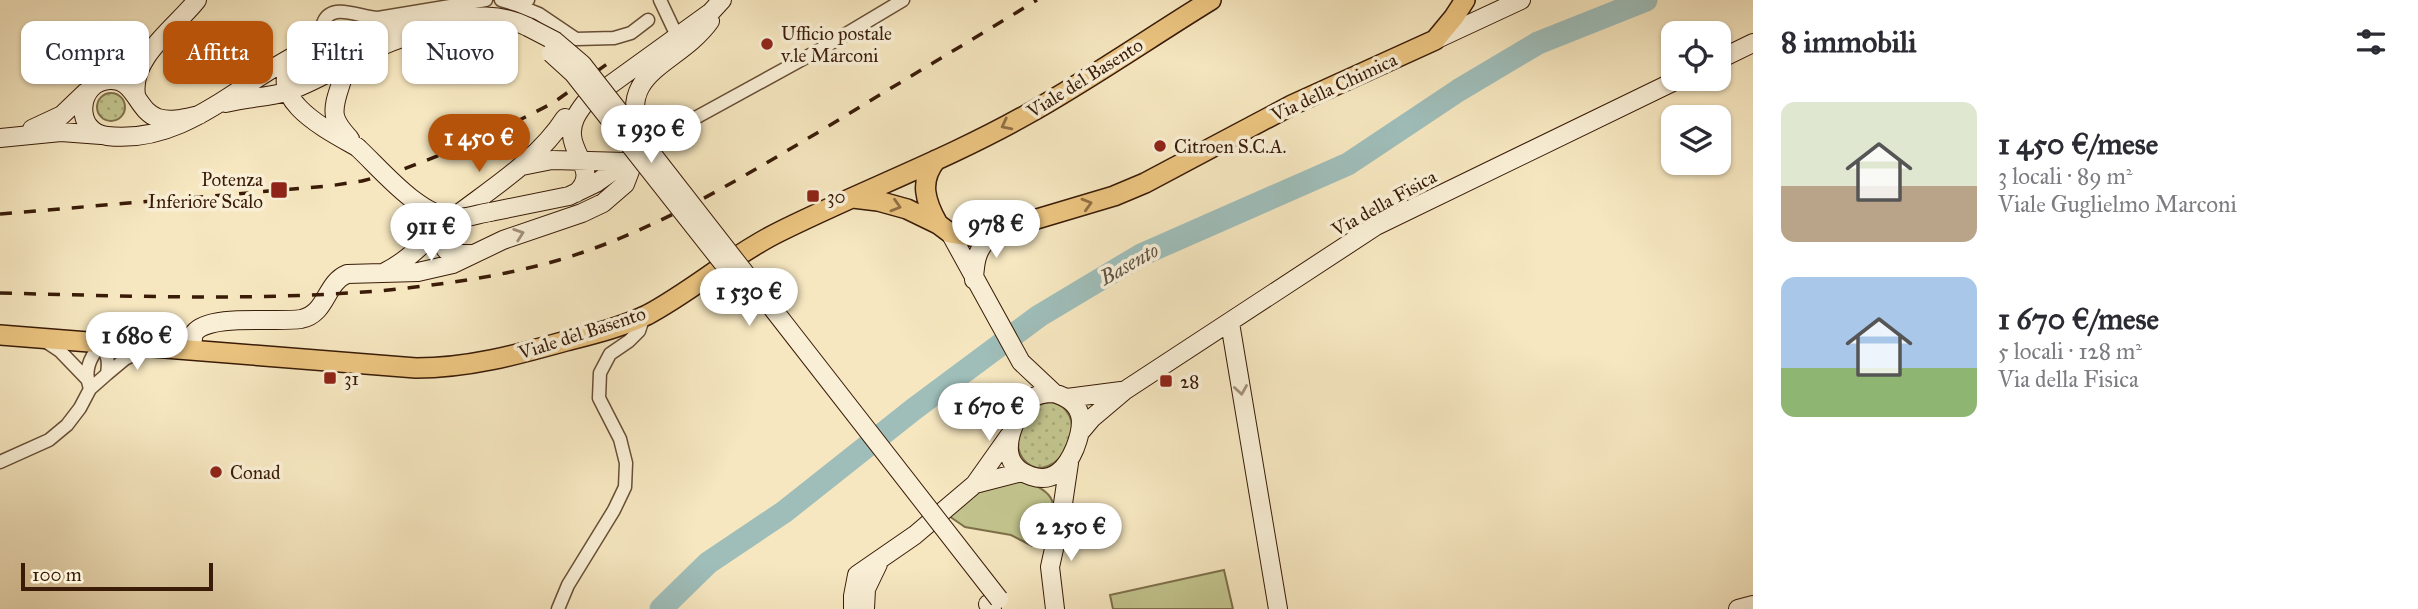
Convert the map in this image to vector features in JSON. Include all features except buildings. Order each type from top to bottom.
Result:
[{"type":"main road","name":"Viale del Basento","points":[[0,335],[100,345],[151,346],[416,368],[450,368],[589,335],[644,316],[753,245],[936,160],[1027,114],[1211,0]]},
{"type":"main road","points":[[1435,40],[1465,0]]},
{"type":"main road","name":"Via della Chimica","points":[[944,228],[971,236],[1115,196],[1292,106],[1435,40]]},
{"type":"main road","points":[[936,160],[928,170],[925,192],[927,202],[944,228]]},
{"type":"main road","points":[[851,198],[891,204],[944,228]]},
{"type":"street","points":[[197,0],[153,49],[136,73],[137,98],[139,109],[135,123],[125,133],[110,136],[90,128],[83,115],[83,100],[94,86],[111,80],[119,81],[131,89],[137,98],[150,114],[158,118],[176,120],[199,115]]},
{"type":"street","points":[[324,21],[332,13],[345,12],[365,18],[378,18],[486,0]]},
{"type":"street","points":[[501,0],[522,3],[576,38],[614,38],[631,33],[648,20]]},
{"type":"street","points":[[660,0],[677,36]]},
{"type":"street","points":[[341,84],[335,101],[335,114],[341,128],[357,147],[413,199],[433,213],[449,218],[490,212],[562,198],[596,183],[626,162],[649,140],[903,0]]},
{"type":"street","name":"Via della Chimica","points":[[1435,40],[1521,0]]},
{"type":"street","points":[[413,199],[436,207],[454,204],[585,103],[711,12],[722,1]]},
{"type":"street","points":[[649,140],[634,113],[639,87],[644,79],[703,31],[722,1]]},
{"type":"street","points":[[388,28],[479,16],[512,20],[573,73],[994,606]]},
{"type":"street","points":[[370,21],[378,18]]},
{"type":"street","points":[[388,43],[432,31],[485,26],[526,31],[555,41],[582,64],[649,140],[994,606]]},
{"type":"street","points":[[1731,54],[1753,43]]},
{"type":"street","points":[[8,137],[62,115],[94,86],[153,49]]},
{"type":"street","points":[[8,137],[72,132],[127,137],[166,131],[219,105],[247,83],[287,61]]},
{"type":"street","points":[[287,70],[284,85],[293,101],[331,132],[357,147]]},
{"type":"street","points":[[219,105],[286,92],[303,84]]},
{"type":"street","name":"Via della Fisica","points":[[1082,430],[1124,391],[1376,226],[1661,88]]},
{"type":"street","points":[[578,191],[585,176],[586,156],[572,135],[573,123],[585,103]]},
{"type":"street","points":[[385,272],[410,258],[442,227],[516,169],[552,138],[565,118]]},
{"type":"street","points":[[516,169],[539,161],[586,156],[626,162]]},
{"type":"street","points":[[559,160],[570,164],[576,171],[581,181],[578,191]]},
{"type":"street","points":[[191,349],[194,332],[208,323],[302,319],[318,311],[342,276],[353,273],[418,272],[453,264],[503,240],[603,203],[625,184],[630,171],[626,162]]},
{"type":"street","points":[[442,227],[439,237],[446,250],[455,254],[472,254]]},
{"type":"street","points":[[944,228],[1021,362],[1081,415],[1082,430],[1069,463],[1050,568],[1055,609]]},
{"type":"street","points":[[974,280],[975,261],[982,244],[995,231]]},
{"type":"street","points":[[558,609],[568,585],[625,487],[625,463],[620,439],[599,398],[600,373],[610,354],[639,331],[644,316]]},
{"type":"street","points":[[1230,323],[1278,609]]},
{"type":"street","points":[[42,339],[60,351],[89,384]]},
{"type":"street","points":[[0,462],[49,440],[67,425],[80,408],[89,384],[88,365],[100,345],[107,353],[107,374]]},
{"type":"street","points":[[89,384],[125,359],[151,346]]},
{"type":"street","points":[[1021,362],[1023,405]]},
{"type":"street","points":[[853,609],[852,596],[857,575],[915,535],[975,484],[1009,436],[1023,405],[1034,396],[1124,391]]},
{"type":"street","points":[[1009,436],[1010,456],[1029,475],[1053,492],[1061,517]]},
{"type":"street","points":[[975,484],[1029,475],[1058,474],[1069,463]]},
{"type":"street","points":[[865,609],[869,580],[885,556]]},
{"type":"street","points":[[1738,609],[1753,605]]},
{"type":"green space","points":[[111,93],[121,97],[125,107],[121,117],[111,121],[101,117],[97,107],[101,97]]},
{"type":"green space","points":[[1051,402],[1063,407],[1069,416],[1071,438],[1058,459],[1049,466],[1037,468],[1026,462],[1020,454],[1019,432],[1031,411]]},
{"type":"green space","points":[[1022,480],[1044,491],[1053,503],[1047,544],[1032,546],[1011,535],[965,527],[949,516],[984,488]]},
{"type":"green space","points":[[1224,570],[1233,609],[1113,609],[1110,595]]},
{"type":"waterway","name":"Basento","points":[[661,609],[708,563],[784,512],[914,409],[1039,316],[1141,255],[1348,164],[1459,90],[1538,43],[1646,0]]},
{"type":"railway","points":[[0,293],[189,297],[331,294],[447,283],[492,276],[559,260],[630,234],[697,202],[1037,0]]},
{"type":"railway","points":[[0,214],[362,181],[396,172],[484,138],[553,103],[607,64]]},
{"type":"place","name":"Ufficio postale v.le Marconi","points":[[767,44]]},
{"type":"place","name":"Citroen S.C.A.","points":[[1160,146]]},
{"type":"place","name":"Potenza Inferiore Scalo","points":[[279,190]]},
{"type":"place","name":"30","points":[[813,196]]},
{"type":"place","name":"31","points":[[330,378]]},
{"type":"place","name":"28","points":[[1166,381]]},
{"type":"place","name":"Conad","points":[[216,472]]}]
